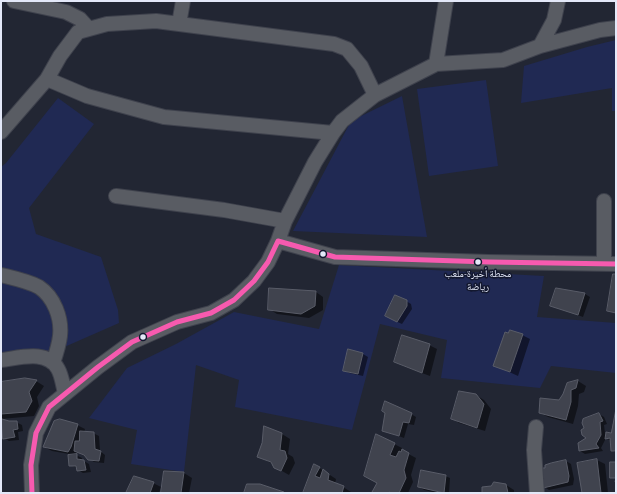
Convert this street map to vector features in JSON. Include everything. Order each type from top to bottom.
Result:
[{"type":"street","points":[[14,1],[66,12],[80,19],[89,29]]},
{"type":"street","points":[[179,24],[183,1]]},
{"type":"street","points":[[436,64],[446,1]]},
{"type":"street","points":[[540,46],[554,20],[558,1]]},
{"type":"street","points":[[1,132],[47,79],[60,56],[78,32],[107,24],[156,21],[334,44],[347,49],[362,66],[375,95]]},
{"type":"street","points":[[32,493],[31,465],[36,433],[49,406],[132,342],[177,322],[211,313],[234,300],[254,281],[268,262],[285,221],[315,162],[332,133],[342,121],[375,95],[436,64],[503,60],[540,46],[600,30],[616,28]]},
{"type":"street","points":[[47,79],[87,96],[164,117],[332,133]]},
{"type":"street","points":[[116,196],[224,210],[285,221]]},
{"type":"street","points":[[278,241],[334,258],[610,264],[604,201]]},
{"type":"street","points":[[1,275],[39,287],[51,299],[59,316],[60,335],[53,362]]},
{"type":"street","points":[[1,360],[29,356],[44,357],[53,362],[59,370],[65,393]]},
{"type":"street","points":[[536,427],[534,450],[537,493]]},
{"type":"shaded area","points":[[616,40],[616,111],[612,111],[612,88],[521,103],[524,66]]},
{"type":"shaded area","points":[[486,80],[498,166],[429,176],[417,89]]},
{"type":"shaded area","points":[[402,96],[427,237],[293,231],[351,121]]},
{"type":"shaded area","points":[[58,98],[94,124],[29,208],[36,234],[101,257],[118,310],[119,323],[53,352],[1,359],[1,167],[6,163]]},
{"type":"shaded area","points":[[339,265],[544,276],[537,317],[616,323],[616,373],[551,366],[540,388],[441,378],[447,340],[380,324],[352,430],[235,407],[239,380],[196,365],[184,472],[131,464],[137,430],[89,418],[127,368],[176,344],[234,312],[319,329]]},
{"type":"building","points":[[613,274],[616,274],[616,313],[607,311]]},
{"type":"building","points":[[269,288],[316,291],[315,306],[301,314],[268,310]]},
{"type":"building","points":[[556,288],[585,293],[578,315],[550,306]]},
{"type":"building","points":[[395,295],[407,300],[407,306],[397,322],[385,316]]},
{"type":"building","points":[[510,330],[523,334],[510,372],[493,366],[505,332],[508,333]]},
{"type":"building","points":[[402,335],[430,344],[422,373],[394,362]]},
{"type":"building","points":[[348,349],[363,353],[358,374],[343,371]]},
{"type":"building","points":[[25,378],[37,380],[29,392],[32,401],[26,412],[1,414],[1,382]]},
{"type":"building","points":[[578,380],[576,388],[571,390],[571,402],[566,420],[539,413],[540,398],[559,400],[567,383]]},
{"type":"building","points":[[459,391],[476,394],[484,404],[477,428],[451,419]]},
{"type":"building","points":[[385,401],[412,413],[409,423],[403,422],[399,436],[382,431],[385,413],[382,411]]},
{"type":"building","points":[[616,409],[616,451],[611,451],[610,438],[605,439],[606,432],[611,433]]},
{"type":"building","points":[[599,413],[603,421],[600,422],[601,435],[596,444],[599,448],[579,451],[578,443],[586,438],[582,435],[581,430],[584,428],[582,423],[583,419]]},
{"type":"building","points":[[2,419],[17,421],[18,429],[13,430],[15,437],[3,439]]},
{"type":"building","points":[[60,419],[78,424],[68,452],[43,447],[54,421]]},
{"type":"building","points":[[264,426],[282,433],[280,450],[285,451],[287,458],[281,471],[274,468],[271,462],[257,457],[262,443]]},
{"type":"building","points":[[80,431],[94,432],[95,449],[101,451],[99,461],[88,460],[84,455],[74,451],[75,441],[79,441]]},
{"type":"building","points":[[376,434],[395,443],[390,455],[396,457],[402,449],[409,453],[404,470],[406,478],[399,493],[372,492],[377,483],[364,476]]},
{"type":"building","points":[[77,454],[77,459],[84,460],[86,470],[77,471],[76,466],[69,466],[68,455]]},
{"type":"building","points":[[597,459],[601,493],[582,493],[577,463]]},
{"type":"building","points":[[566,460],[569,476],[568,482],[543,488],[539,468],[545,468],[545,465]]},
{"type":"building","points":[[610,462],[616,462],[616,478],[610,478]]},
{"type":"building","points":[[314,464],[320,467],[315,476],[320,478],[323,469],[329,474],[328,480],[344,486],[342,493],[303,493]]},
{"type":"building","points":[[421,470],[446,475],[444,493],[418,487]]},
{"type":"building","points":[[164,471],[184,472],[181,493],[161,493]]},
{"type":"building","points":[[134,476],[154,482],[150,493],[126,493]]},
{"type":"building","points":[[494,482],[506,484],[508,493],[482,493],[482,487],[491,486]]},
{"type":"building","points":[[247,484],[260,484],[284,492],[244,493]]},
{"type":"transit line","points":[[278,241],[335,257],[616,264]]},
{"type":"transit line","points":[[32,493],[31,465],[36,433],[49,407],[98,367],[132,342],[177,322],[211,313],[234,300],[254,281],[268,262],[278,241]]},
{"type":"place","name":"محطة أخيرة-ملعب رياضة","points":[[478,262]]}]
